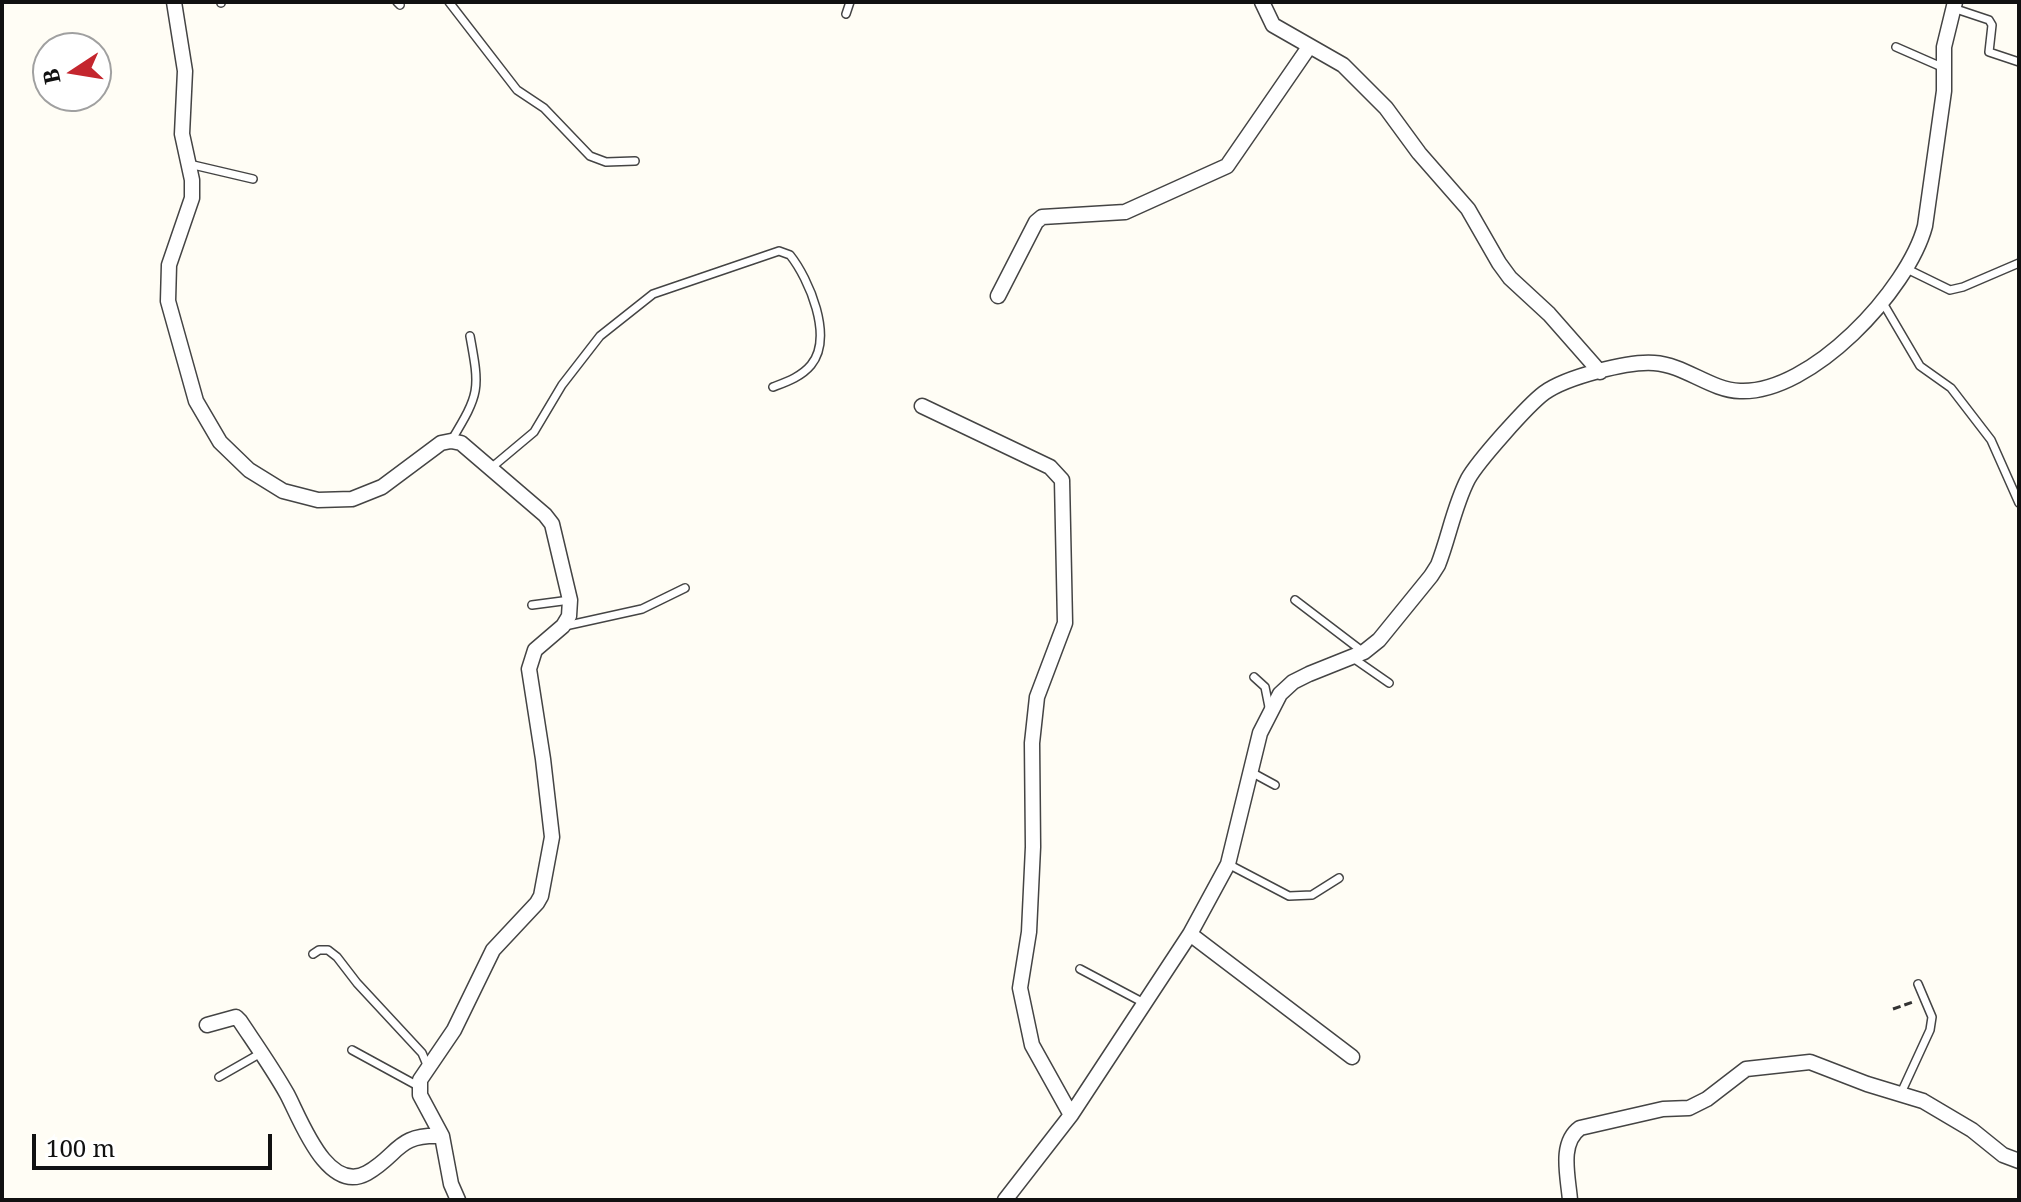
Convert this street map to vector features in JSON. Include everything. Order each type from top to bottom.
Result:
[{"type":"street","points":[[174,2],[185,71],[182,134],[192,180],[192,198],[169,265],[168,301],[196,401],[220,442],[249,470],[283,491],[318,500],[352,499],[382,487],[441,443],[461,443],[552,524],[570,600],[569,616],[563,626],[535,650],[529,669],[552,837],[541,896],[493,950],[454,1030],[418,1086],[442,1136],[451,1184],[458,1200]]},
{"type":"street","points":[[1262,2],[1273,25],[1343,65],[1386,108],[1419,153],[1468,209],[1510,278],[1549,314],[1600,372]]},
{"type":"street","points":[[1005,1200],[1071,1115],[1190,934],[1228,864],[1249,771],[1270,709],[1280,694],[1293,682],[1359,655],[1379,640],[1431,576],[1443,552],[1462,493],[1480,462],[1544,393],[1600,372],[1643,363],[1656,363],[1722,388],[1739,391],[1776,385],[1796,376],[1856,332],[1883,302],[1921,243],[1944,91],[1944,47],[1954,5]]},
{"type":"street","points":[[998,296],[1036,222],[1042,217],[1125,212],[1227,166],[1309,47]]},
{"type":"street","points":[[922,406],[1050,467],[1062,480],[1065,623],[1037,697],[1032,743],[1033,847],[1029,932],[1020,988],[1032,1045],[1071,1115]]},
{"type":"street","points":[[1190,934],[1352,1057]]},
{"type":"street","points":[[207,1025],[236,1017],[288,1096],[309,1141],[316,1151],[345,1175],[367,1173],[412,1137],[442,1136]]},
{"type":"street","points":[[1570,1200],[1567,1146],[1570,1135],[1580,1128],[1663,1109],[1699,1105],[1746,1069],[1810,1062],[1923,1101],[1972,1130],[2003,1155],[2019,1161]]},
{"type":"lane","points":[[449,2],[517,90],[544,108],[590,156],[606,162],[635,161]]},
{"type":"lane","points":[[846,14],[850,2]]},
{"type":"lane","points":[[1954,5],[1989,20],[1992,25],[1989,52],[2019,62]]},
{"type":"lane","points":[[1896,47],[1944,68]]},
{"type":"lane","points":[[187,163],[253,179]]},
{"type":"lane","points":[[491,468],[534,432],[562,385],[600,336],[653,294],[779,251],[790,255],[811,290],[821,336],[812,364],[795,378],[773,387]]},
{"type":"lane","points":[[1907,269],[1950,290],[2019,263]]},
{"type":"lane","points":[[1883,302],[1920,366],[1951,388],[1991,440],[2019,503]]},
{"type":"lane","points":[[451,441],[468,413],[478,387],[470,336]]},
{"type":"lane","points":[[563,626],[642,609],[685,588]]},
{"type":"lane","points":[[532,605],[570,600]]},
{"type":"lane","points":[[1295,600],[1389,683]]},
{"type":"lane","points":[[1254,677],[1265,687],[1270,709]]},
{"type":"lane","points":[[1249,771],[1275,785]]},
{"type":"lane","points":[[1228,864],[1289,896],[1312,895],[1339,878]]},
{"type":"lane","points":[[313,954],[328,950],[337,957],[422,1053],[428,1067]]},
{"type":"lane","points":[[1080,969],[1144,1003]]},
{"type":"lane","points":[[1901,1093],[1930,1030],[1932,1017],[1918,984]]},
{"type":"lane","points":[[352,1050],[418,1086]]},
{"type":"lane","points":[[219,1077],[261,1053]]},
{"type":"path","points":[[1893,1009],[1924,998]]}]
